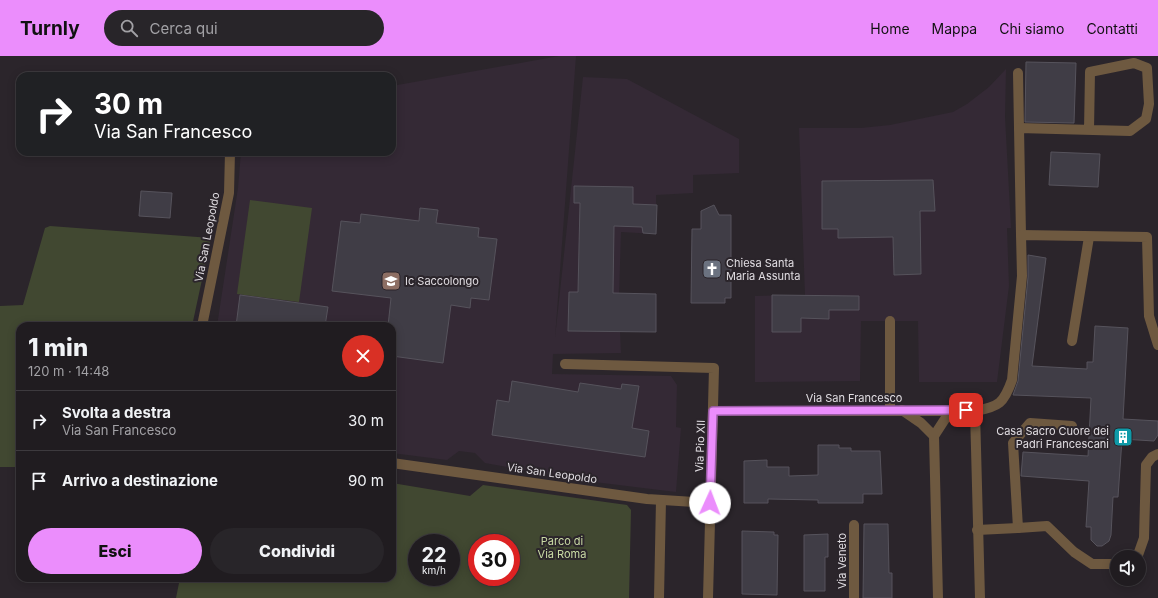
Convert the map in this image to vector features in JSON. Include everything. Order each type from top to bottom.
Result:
[{"type":"street","points":[[1019,128],[1090,130],[1130,131],[1146,119],[1149,104],[1147,68],[1134,62],[1090,72],[1090,130]]},
{"type":"street","name":"Via San Francesco","points":[[713,411],[975,411],[991,408],[999,404],[1006,397],[1012,380],[1022,276],[1018,73]]},
{"type":"street","name":"Via San Leopoldo","points":[[203,322],[229,193],[230,156]]},
{"type":"street","points":[[1022,235],[1147,237],[1149,316],[1158,345]]},
{"type":"street","points":[[1072,341],[1089,237]]},
{"type":"street","points":[[890,321],[890,410]]},
{"type":"street","name":"Via Pio XII","points":[[565,364],[714,368],[708,598]]},
{"type":"street","points":[[902,410],[921,423],[934,436]]},
{"type":"street","points":[[938,598],[934,436],[945,419],[957,410]]},
{"type":"street","points":[[975,411],[980,598]]},
{"type":"street","points":[[1018,528],[1014,443],[1030,423],[1072,426]]},
{"type":"street","points":[[1140,550],[1144,538],[1146,465],[1152,457],[1158,454]]},
{"type":"street","name":"Via San Leopoldo","points":[[396,464],[647,499],[710,503]]},
{"type":"street","points":[[659,598],[661,500]]},
{"type":"street","name":"Via Veneto","points":[[854,525],[854,598]]},
{"type":"street","points":[[977,530],[1046,526],[1074,552],[1092,564],[1110,564]]},
{"type":"shaded area","name":"Ic Saccolongo","points":[[559,56],[576,56],[555,338],[583,77],[627,79],[739,139],[739,173],[693,175],[693,193],[656,195],[656,234],[621,232],[618,331],[620,331],[621,353],[553,354],[552,374],[671,376],[677,385],[676,427],[681,428],[676,492],[586,481],[485,463],[475,453],[459,451],[447,460],[396,454],[396,322],[218,322],[238,188],[241,156],[396,156],[396,85]]},
{"type":"shaded area","points":[[1006,69],[1005,117],[1011,228],[1007,228],[1009,286],[997,382],[919,382],[918,321],[861,321],[860,381],[755,382],[755,296],[805,295],[799,128],[861,128],[890,125],[953,112],[967,104],[989,87]]},
{"type":"green space","points":[[250,200],[312,208],[299,302],[237,294]]},
{"type":"green space","points":[[50,226],[211,238],[193,322],[16,322],[16,467],[0,467],[0,306],[23,305],[45,228]]},
{"type":"green space","name":"Parco di Via Roma","points":[[396,484],[470,496],[483,485],[627,505],[631,510],[629,598],[176,598],[179,582],[396,582]]},
{"type":"building","points":[[1026,62],[1076,63],[1074,123],[1025,122]]},
{"type":"building","points":[[1051,152],[1100,154],[1098,187],[1049,185]]},
{"type":"building","points":[[933,180],[935,211],[920,211],[921,274],[894,275],[893,237],[838,238],[838,229],[822,229],[822,181]]},
{"type":"building","points":[[574,186],[633,187],[633,204],[657,205],[656,234],[643,233],[642,227],[614,226],[613,293],[656,294],[656,332],[568,331],[569,292],[578,292],[580,203],[574,203]]},
{"type":"building","points":[[141,191],[172,193],[170,218],[139,216]]},
{"type":"building","name":"Chiesa Santa Maria Assunta","points":[[714,205],[719,215],[731,215],[731,298],[725,298],[725,303],[691,303],[692,229],[701,229],[701,211]]},
{"type":"building","points":[[420,208],[438,210],[436,223],[479,228],[478,237],[497,239],[489,300],[471,298],[470,308],[451,305],[443,363],[396,357],[396,322],[388,322],[391,298],[332,291],[341,221],[360,223],[361,214],[419,221]]},
{"type":"building","name":"Casa Sacro Cuore dei Padri Francescani","points":[[1028,255],[1046,258],[1032,366],[1087,369],[1087,362],[1093,362],[1095,326],[1128,328],[1123,419],[1158,421],[1158,435],[1154,441],[1122,439],[1118,497],[1113,497],[1111,535],[1109,541],[1102,546],[1097,546],[1091,540],[1091,527],[1086,527],[1089,481],[1021,476],[1023,452],[1088,456],[1091,398],[1013,395],[1018,381],[1028,277]]},
{"type":"building","points":[[240,295],[328,307],[326,322],[237,322]]},
{"type":"building","points":[[772,295],[859,296],[859,310],[829,310],[829,319],[801,318],[801,332],[772,332]]},
{"type":"building","points":[[512,381],[578,392],[580,383],[621,389],[622,384],[639,386],[632,428],[649,431],[645,457],[492,435],[497,400],[509,402]]},
{"type":"building","points":[[818,445],[839,445],[839,448],[851,448],[851,451],[880,451],[882,494],[863,494],[863,503],[818,503],[818,500],[768,499],[768,503],[744,503],[744,461],[767,460],[767,467],[789,467],[789,476],[818,475]]},
{"type":"building","points":[[864,524],[888,524],[889,573],[892,573],[892,598],[863,598]]},
{"type":"building","points":[[742,531],[774,532],[774,535],[778,535],[777,595],[742,594]]},
{"type":"building","points":[[828,534],[828,557],[825,557],[825,591],[804,591],[804,535]]},
{"type":"place","name":"Chiesa Santa Maria Assunta","points":[[712,269]]},
{"type":"place","name":"Ic Saccolongo","points":[[391,281]]},
{"type":"place","name":"Casa Sacro Cuore dei Padri Francescani","points":[[1123,437]]},
{"type":"route","points":[[710,503],[713,411],[966,410]]}]
